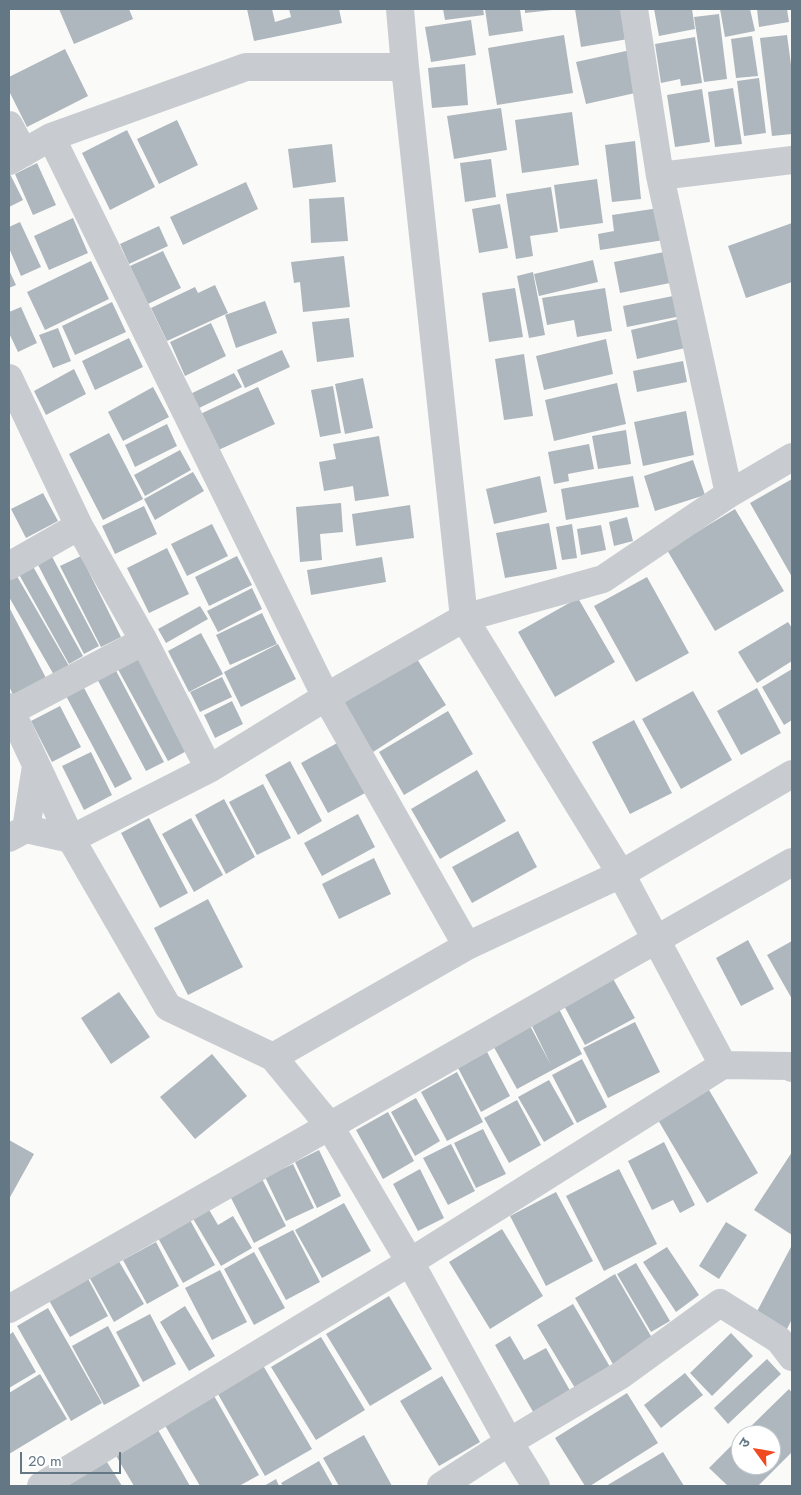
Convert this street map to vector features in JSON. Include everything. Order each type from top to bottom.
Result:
[{"type":"street","points":[[400,9],[464,618],[620,874],[657,939],[723,1065]]},
{"type":"street","points":[[634,9],[660,176],[729,494]]},
{"type":"street","points":[[9,125],[16,157],[51,137],[246,67],[405,67]]},
{"type":"street","points":[[51,137],[326,697],[467,946]]},
{"type":"street","points":[[660,176],[792,160]]},
{"type":"street","points":[[9,378],[79,526],[144,641],[209,769]]},
{"type":"street","points":[[36,766],[17,833],[70,839],[209,769],[326,697],[464,618],[603,579],[729,494],[792,457]]},
{"type":"street","points":[[9,566],[79,526]]},
{"type":"street","points":[[144,641],[10,709],[36,766],[70,839],[168,1007],[274,1057],[329,1125],[410,1262],[509,1442],[536,1486]]},
{"type":"street","points":[[274,1057],[467,946],[620,874],[792,774]]},
{"type":"street","points":[[9,1309],[792,862]]},
{"type":"street","points":[[41,1486],[410,1262],[723,1065],[790,1066],[792,1068]]},
{"type":"street","points":[[441,1486],[509,1442],[621,1375],[720,1303],[779,1340],[792,1357]]},
{"type":"building","points":[[59,9],[129,9],[133,19],[74,44]]},
{"type":"building","points":[[247,9],[272,9],[275,22],[291,17],[289,9],[339,9],[342,23],[254,41]]},
{"type":"building","points":[[443,9],[483,9],[484,15],[445,20]]},
{"type":"building","points":[[485,9],[520,9],[523,31],[489,36]]},
{"type":"building","points":[[525,9],[551,9],[552,10],[525,13]]},
{"type":"building","points":[[575,9],[630,9],[634,38],[581,47]]},
{"type":"building","points":[[654,9],[692,9],[695,29],[659,36]]},
{"type":"building","points":[[720,9],[750,9],[755,31],[725,37]]},
{"type":"building","points":[[757,9],[787,9],[789,22],[759,27]]},
{"type":"building","points":[[719,14],[727,79],[704,82],[694,17]]},
{"type":"building","points":[[471,20],[476,55],[431,62],[425,27]]},
{"type":"building","points":[[564,35],[573,93],[497,105],[488,48]]},
{"type":"building","points":[[787,35],[792,72],[792,134],[772,136],[760,38]]},
{"type":"building","points":[[752,36],[758,76],[736,78],[731,39]]},
{"type":"building","points":[[695,37],[702,83],[681,86],[680,79],[661,83],[655,44]]},
{"type":"building","points":[[65,49],[88,96],[27,127],[9,91],[9,77]]},
{"type":"building","points":[[635,49],[644,91],[586,104],[576,62]]},
{"type":"building","points":[[465,64],[468,105],[432,108],[428,68]]},
{"type":"building","points":[[759,78],[766,133],[744,136],[737,81]]},
{"type":"building","points":[[733,88],[742,144],[715,147],[708,92]]},
{"type":"building","points":[[702,89],[710,142],[675,147],[667,95]]},
{"type":"building","points":[[501,108],[507,150],[454,159],[447,116]]},
{"type":"building","points":[[572,112],[579,165],[522,173],[515,120]]},
{"type":"building","points":[[177,120],[198,165],[159,184],[137,139]]},
{"type":"building","points":[[127,130],[155,187],[110,210],[82,153]]},
{"type":"building","points":[[635,141],[641,199],[612,202],[605,145]]},
{"type":"building","points":[[332,144],[336,182],[293,188],[288,149]]},
{"type":"building","points":[[491,159],[496,197],[465,202],[460,163]]},
{"type":"building","points":[[37,163],[56,205],[33,215],[15,174]]},
{"type":"building","points":[[9,172],[23,200],[9,207]]},
{"type":"building","points":[[597,179],[603,223],[560,229],[554,185]]},
{"type":"building","points":[[246,182],[258,209],[183,245],[170,217]]},
{"type":"building","points":[[551,187],[558,232],[530,236],[533,256],[516,259],[506,194]]},
{"type":"building","points":[[344,197],[348,241],[311,243],[309,199]]},
{"type":"building","points":[[500,204],[508,248],[479,253],[472,209]]},
{"type":"building","points":[[659,208],[664,240],[600,250],[598,234],[614,231],[612,215]]},
{"type":"building","points":[[73,218],[88,253],[49,270],[34,236]]},
{"type":"building","points":[[20,222],[41,267],[21,276],[9,248],[9,227]]},
{"type":"building","points":[[792,223],[792,282],[746,298],[728,246]]},
{"type":"building","points":[[159,226],[168,246],[129,264],[120,244]]},
{"type":"building","points":[[163,251],[181,288],[148,304],[130,266]]},
{"type":"building","points":[[669,251],[675,282],[620,293],[614,262]]},
{"type":"building","points":[[344,256],[350,307],[303,312],[300,282],[294,283],[291,262]]},
{"type":"building","points":[[593,260],[598,282],[539,296],[534,274]]},
{"type":"building","points":[[91,261],[109,299],[45,330],[27,292]]},
{"type":"building","points":[[9,270],[16,285],[9,288]]},
{"type":"building","points":[[533,272],[545,335],[529,338],[517,276]]},
{"type":"building","points":[[215,285],[228,313],[167,341],[151,308],[195,287],[198,293]]},
{"type":"building","points":[[515,288],[523,337],[489,342],[482,293]]},
{"type":"building","points":[[605,288],[612,331],[577,337],[574,320],[547,325],[542,298]]},
{"type":"building","points":[[678,295],[681,316],[627,327],[623,306]]},
{"type":"building","points":[[265,301],[277,333],[236,348],[225,315]]},
{"type":"building","points":[[112,302],[126,332],[75,355],[62,326]]},
{"type":"building","points":[[21,307],[37,343],[18,352],[9,333],[9,312]]},
{"type":"building","points":[[349,318],[354,357],[317,362],[312,322]]},
{"type":"building","points":[[678,319],[685,348],[637,359],[631,330]]},
{"type":"building","points":[[211,323],[226,356],[185,376],[170,342]]},
{"type":"building","points":[[58,328],[71,361],[53,368],[39,335]]},
{"type":"building","points":[[129,338],[143,367],[95,390],[82,361]]},
{"type":"building","points":[[606,339],[613,374],[544,390],[536,356]]},
{"type":"building","points":[[282,350],[290,367],[245,388],[237,370]]},
{"type":"building","points":[[524,354],[533,416],[504,420],[495,359]]},
{"type":"building","points":[[683,361],[687,382],[637,392],[633,371]]},
{"type":"building","points":[[74,369],[86,394],[46,415],[34,391]]},
{"type":"building","points":[[234,373],[242,387],[193,411],[186,396]]},
{"type":"building","points":[[363,378],[373,428],[345,434],[335,384]]},
{"type":"building","points":[[617,383],[626,424],[554,441],[545,400]]},
{"type":"building","points":[[333,386],[341,433],[320,437],[311,390]]},
{"type":"building","points":[[153,387],[169,417],[123,441],[108,412]]},
{"type":"building","points":[[258,387],[275,424],[212,453],[196,416]]},
{"type":"building","points":[[686,411],[694,455],[643,466],[634,422]]},
{"type":"building","points":[[167,424],[177,446],[135,467],[125,445]]},
{"type":"building","points":[[626,430],[631,464],[598,469],[592,436]]},
{"type":"building","points":[[109,433],[143,499],[103,520],[69,454]]},
{"type":"building","points":[[379,436],[389,496],[355,501],[353,486],[324,491],[319,462],[336,459],[333,444]]},
{"type":"building","points":[[589,444],[594,469],[568,474],[569,481],[554,484],[548,452]]},
{"type":"building","points":[[180,450],[191,470],[145,496],[134,475]]},
{"type":"building","points":[[693,460],[705,495],[655,511],[644,476]]},
{"type":"building","points":[[193,472],[204,491],[155,520],[144,499]]},
{"type":"building","points":[[540,476],[547,512],[494,524],[486,489]]},
{"type":"building","points":[[633,476],[639,507],[566,520],[561,489]]},
{"type":"building","points":[[792,479],[792,577],[750,503]]},
{"type":"building","points":[[43,493],[58,521],[26,538],[11,509]]},
{"type":"building","points":[[341,503],[343,532],[320,534],[322,560],[300,562],[296,507]]},
{"type":"building","points":[[410,505],[414,538],[356,546],[352,514]]},
{"type":"building","points":[[144,506],[157,534],[115,554],[102,526]]},
{"type":"building","points":[[735,509],[784,591],[715,631],[667,550]]},
{"type":"building","points":[[627,517],[633,541],[614,546],[609,522]]},
{"type":"building","points":[[549,523],[557,569],[505,578],[496,533]]},
{"type":"building","points":[[212,524],[228,556],[187,576],[171,544]]},
{"type":"building","points":[[572,524],[577,558],[562,560],[556,527]]},
{"type":"building","points":[[601,525],[606,550],[581,555],[577,529]]},
{"type":"building","points":[[167,548],[189,594],[149,613],[127,568]]},
{"type":"building","points":[[48,549],[99,646],[84,654],[34,557]]},
{"type":"building","points":[[81,556],[121,637],[101,647],[60,566]]},
{"type":"building","points":[[237,556],[252,585],[209,606],[195,577]]},
{"type":"building","points":[[382,557],[386,582],[311,595],[307,570]]},
{"type":"building","points":[[30,561],[83,656],[69,664],[16,569]]},
{"type":"building","points":[[14,571],[69,666],[54,675],[9,597],[9,574]]},
{"type":"building","points":[[647,577],[689,653],[636,682],[594,606]]},
{"type":"building","points":[[252,588],[262,609],[218,632],[207,611]]},
{"type":"building","points":[[578,598],[615,662],[555,697],[518,632]]},
{"type":"building","points":[[200,606],[208,619],[166,643],[158,629]]},
{"type":"building","points":[[9,607],[46,678],[13,695],[9,686]]},
{"type":"building","points":[[262,613],[277,644],[230,665],[216,635]]},
{"type":"building","points":[[788,622],[792,628],[792,661],[757,683],[738,652]]},
{"type":"building","points":[[201,633],[223,674],[189,692],[168,651]]},
{"type":"building","points":[[278,644],[296,679],[241,707],[224,672]]},
{"type":"building","points":[[140,647],[196,746],[168,761],[114,662]]},
{"type":"building","points":[[412,651],[446,705],[373,752],[339,697]]},
{"type":"building","points":[[113,665],[164,762],[146,771],[95,675]]},
{"type":"building","points":[[792,669],[792,720],[784,725],[762,687]]},
{"type":"building","points":[[222,677],[232,697],[200,712],[190,692]]},
{"type":"building","points":[[82,684],[132,779],[115,788],[65,694]]},
{"type":"building","points":[[757,688],[781,733],[741,755],[717,711]]},
{"type":"building","points":[[693,691],[732,760],[681,789],[642,719]]},
{"type":"building","points":[[232,701],[243,724],[215,738],[204,715]]},
{"type":"building","points":[[60,706],[81,747],[52,762],[31,721]]},
{"type":"building","points":[[448,711],[473,754],[404,795],[379,752]]},
{"type":"building","points":[[634,720],[672,793],[630,814],[592,742]]},
{"type":"building","points":[[339,742],[367,792],[328,813],[301,763]]},
{"type":"building","points":[[91,752],[112,795],[84,810],[62,766]]},
{"type":"building","points":[[290,761],[322,821],[298,835],[265,775]]},
{"type":"building","points":[[477,770],[506,821],[440,859],[411,809]]},
{"type":"building","points":[[263,784],[291,838],[257,855],[229,802]]},
{"type":"building","points":[[224,799],[255,857],[226,874],[195,815]]},
{"type":"building","points":[[358,814],[375,847],[322,876],[304,843]]},
{"type":"building","points":[[149,818],[188,893],[160,908],[121,833]]},
{"type":"building","points":[[191,818],[223,875],[194,892],[162,834]]},
{"type":"building","points":[[518,831],[537,867],[472,903],[452,867]]},
{"type":"building","points":[[374,858],[391,894],[339,919],[322,884]]},
{"type":"building","points":[[208,899],[243,967],[188,995],[154,928]]},
{"type":"building","points":[[748,940],[774,989],[741,1006],[716,958]]},
{"type":"building","points":[[792,941],[792,999],[767,955]]},
{"type":"building","points":[[611,975],[635,1018],[585,1045],[562,1002]]},
{"type":"building","points":[[119,992],[150,1037],[111,1064],[81,1018]]},
{"type":"building","points":[[559,1009],[582,1054],[517,1089],[491,1042],[528,1022],[551,1065],[531,1024]]},
{"type":"building","points":[[635,1022],[660,1072],[608,1098],[583,1048]]},
{"type":"building","points":[[486,1050],[510,1096],[481,1112],[457,1066]]},
{"type":"building","points":[[212,1054],[247,1096],[195,1139],[160,1097]]},
{"type":"building","points":[[582,1059],[607,1107],[577,1123],[552,1075]]},
{"type":"building","points":[[457,1072],[483,1122],[447,1141],[421,1092]]},
{"type":"building","points":[[549,1080],[574,1124],[544,1142],[518,1097]]},
{"type":"building","points":[[709,1090],[758,1173],[707,1203],[658,1120]]},
{"type":"building","points":[[416,1098],[440,1141],[415,1156],[391,1112]]},
{"type":"building","points":[[517,1100],[541,1145],[509,1163],[484,1118]]},
{"type":"building","points":[[388,1112],[414,1161],[383,1179],[356,1130]]},
{"type":"building","points":[[483,1129],[506,1174],[476,1188],[454,1143]]},
{"type":"building","points":[[9,1140],[34,1154],[9,1199]]},
{"type":"building","points":[[664,1142],[695,1205],[680,1213],[673,1200],[652,1210],[628,1161]]},
{"type":"building","points":[[451,1144],[475,1191],[448,1205],[423,1158]]},
{"type":"building","points":[[319,1150],[341,1196],[317,1208],[295,1162]]},
{"type":"building","points":[[792,1152],[792,1235],[754,1210]]},
{"type":"building","points":[[293,1164],[314,1208],[286,1221],[265,1177]]},
{"type":"building","points":[[420,1169],[444,1218],[418,1231],[393,1184]]},
{"type":"building","points":[[619,1169],[657,1244],[604,1271],[566,1196]]},
{"type":"building","points":[[262,1179],[286,1226],[254,1243],[230,1196]]},
{"type":"building","points":[[556,1192],[593,1261],[546,1286],[510,1216]]},
{"type":"building","points":[[344,1203],[371,1251],[322,1278],[295,1230]]},
{"type":"building","points":[[208,1208],[218,1225],[233,1216],[252,1248],[221,1266],[192,1217]]},
{"type":"building","points":[[190,1220],[215,1265],[183,1283],[158,1238]]},
{"type":"building","points":[[726,1222],[747,1235],[719,1279],[699,1266]]},
{"type":"building","points":[[502,1229],[543,1296],[490,1329],[449,1262]]},
{"type":"building","points":[[293,1230],[320,1282],[286,1300],[258,1248]]},
{"type":"building","points":[[156,1242],[179,1286],[147,1304],[123,1260]]},
{"type":"building","points":[[792,1245],[792,1319],[784,1335],[753,1319]]},
{"type":"building","points":[[667,1247],[699,1295],[676,1312],[643,1262]]},
{"type":"building","points":[[254,1252],[285,1308],[254,1325],[224,1269]]},
{"type":"building","points":[[117,1258],[144,1304],[114,1322],[88,1275]]},
{"type":"building","points":[[636,1263],[670,1321],[651,1332],[617,1274]]},
{"type":"building","points":[[220,1270],[247,1322],[212,1340],[185,1288]]},
{"type":"building","points":[[615,1274],[655,1343],[614,1366],[575,1298]]},
{"type":"building","points":[[86,1275],[108,1316],[70,1337],[47,1297]]},
{"type":"building","points":[[389,1296],[432,1369],[370,1406],[326,1334]]},
{"type":"building","points":[[573,1304],[613,1372],[578,1393],[537,1325]]},
{"type":"building","points":[[185,1306],[215,1356],[189,1371],[160,1322]]},
{"type":"building","points":[[48,1308],[102,1403],[71,1421],[17,1326]]},
{"type":"building","points":[[150,1314],[176,1364],[143,1382],[116,1332]]},
{"type":"building","points":[[108,1326],[140,1386],[104,1405],[72,1346]]},
{"type":"building","points":[[13,1332],[36,1372],[9,1388],[9,1335]]},
{"type":"building","points":[[731,1333],[753,1356],[712,1396],[690,1373]]},
{"type":"building","points":[[510,1336],[524,1360],[546,1348],[573,1396],[536,1417],[495,1345]]},
{"type":"building","points":[[321,1337],[365,1410],[316,1440],[271,1367]]},
{"type":"building","points":[[767,1359],[781,1374],[728,1424],[714,1408]]},
{"type":"building","points":[[261,1362],[312,1449],[265,1476],[215,1389]]},
{"type":"building","points":[[685,1373],[703,1395],[661,1428],[644,1405]]},
{"type":"building","points":[[40,1374],[67,1419],[9,1454],[9,1393]]},
{"type":"building","points":[[442,1376],[480,1442],[439,1466],[400,1401]]},
{"type":"building","points":[[789,1389],[792,1393],[792,1452],[781,1463],[781,1425],[752,1425]]},
{"type":"building","points":[[627,1393],[658,1443],[590,1486],[585,1486],[555,1438]]},
{"type":"building","points":[[213,1394],[259,1475],[239,1486],[200,1486],[163,1422]]},
{"type":"building","points":[[158,1430],[190,1486],[134,1486],[115,1454]]},
{"type":"building","points":[[364,1435],[392,1486],[339,1486],[323,1458]]},
{"type":"building","points":[[731,1446],[731,1475],[769,1475],[758,1486],[728,1486],[709,1468]]},
{"type":"building","points":[[663,1452],[684,1486],[606,1486]]},
{"type":"building","points":[[319,1461],[333,1486],[283,1486],[281,1483]]},
{"type":"building","points":[[107,1462],[122,1486],[65,1486]]},
{"type":"building","points":[[276,1479],[279,1486],[264,1486]]}]
